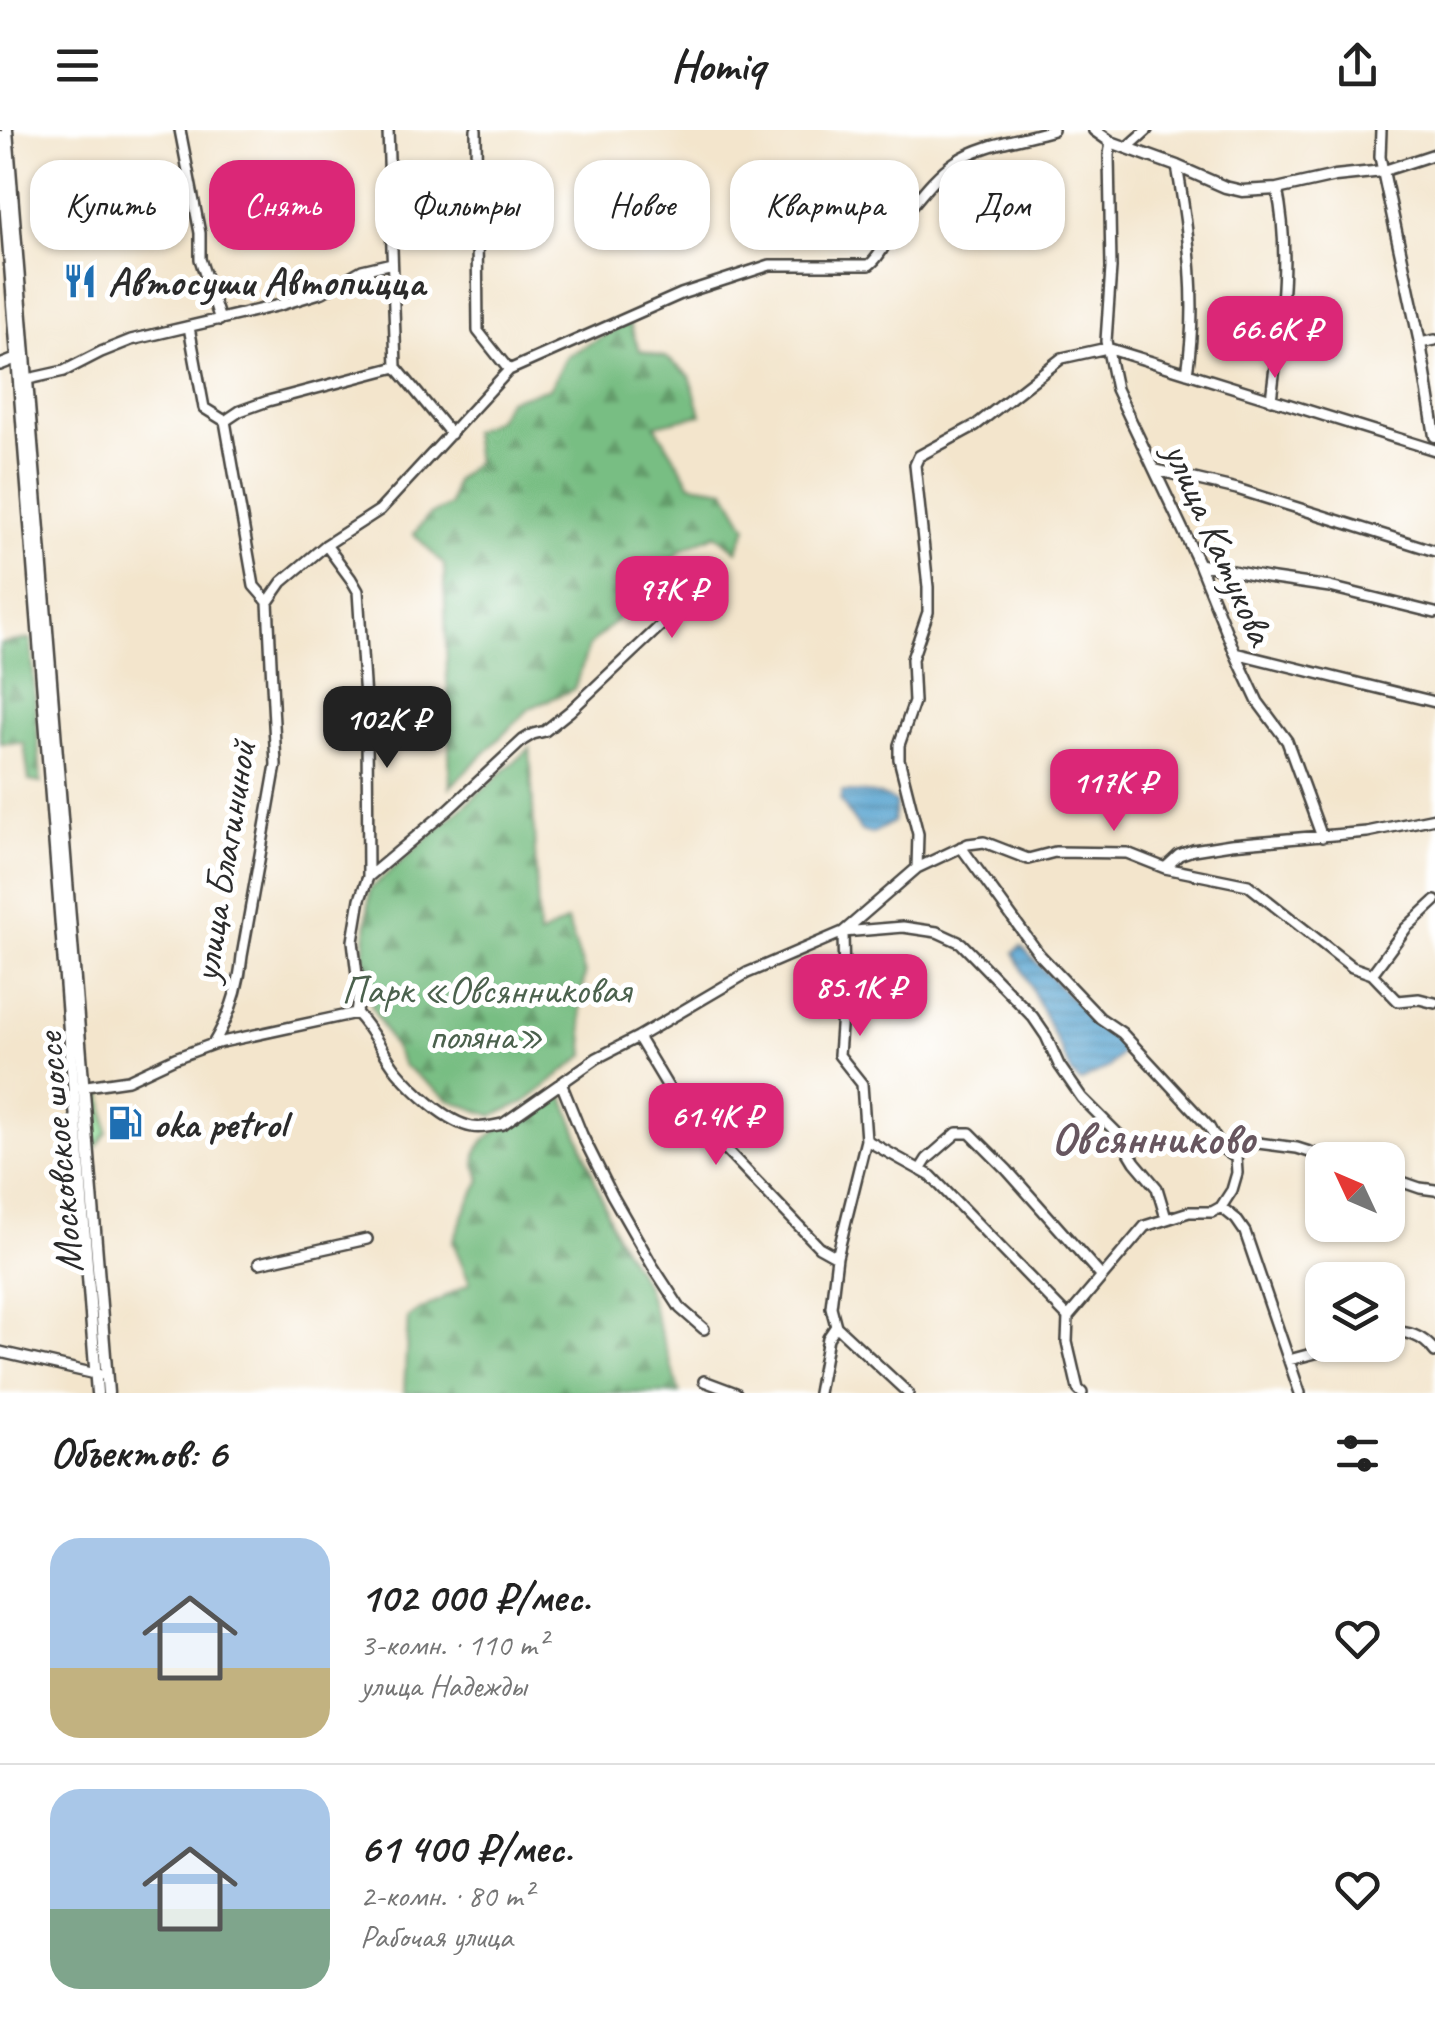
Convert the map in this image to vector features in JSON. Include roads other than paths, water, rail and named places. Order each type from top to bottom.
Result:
[{"type":"main road","name":"Московское шоссе","points":[[4,164],[7,130]]},
{"type":"main road","points":[[1094,130],[1111,142],[1242,191],[1382,171],[1420,343],[1435,436]]},
{"type":"main road","name":"Московское шоссе","points":[[0,136],[22,357],[101,1376],[97,1393]]},
{"type":"main road","name":"Московское шоссе","points":[[22,357],[28,379],[78,1087]]},
{"type":"main road","name":"Московское шоссе","points":[[101,1376],[108,1393]]},
{"type":"street","points":[[180,130],[200,233],[200,259],[220,320]]},
{"type":"street","points":[[388,130],[396,367],[450,434]]},
{"type":"street","points":[[476,130],[478,331],[509,370]]},
{"type":"street","points":[[268,602],[282,582],[380,510],[509,370],[682,294],[754,270],[770,266],[869,265],[878,258],[890,233],[952,164],[976,151],[1053,130]]},
{"type":"street","points":[[1127,148],[1147,130]]},
{"type":"street","points":[[1381,130],[1382,171],[1435,154]]},
{"type":"street","name":"улица Катукова","points":[[1111,142],[1112,268],[1107,348],[1116,389],[1199,564],[1258,702],[1287,741],[1322,837]]},
{"type":"street","points":[[1177,166],[1188,230],[1193,338],[1187,373]]},
{"type":"street","points":[[1271,400],[1284,224],[1277,189]]},
{"type":"street","points":[[28,379],[64,372],[131,340],[323,292],[362,270],[392,262]]},
{"type":"street","points":[[190,328],[204,408],[225,421],[268,401],[396,367]]},
{"type":"street","points":[[1420,343],[1435,340]]},
{"type":"street","points":[[918,868],[918,834],[899,745],[914,702],[912,659],[928,612],[915,465],[919,456],[976,425],[1062,358],[1107,348],[1435,450]]},
{"type":"street","points":[[0,365],[22,357]]},
{"type":"street","name":"улица Благининой","points":[[78,1087],[128,1080],[213,1044],[226,1023],[240,982],[276,766],[268,602],[254,586],[225,421]]},
{"type":"street","points":[[1156,470],[1237,489],[1435,551]]},
{"type":"street","points":[[326,546],[358,591],[368,730],[368,877],[353,941],[359,992],[356,1013]]},
{"type":"street","points":[[1199,564],[1330,588],[1435,613]]},
{"type":"street","points":[[368,877],[449,810],[524,740],[545,731],[570,712],[675,612],[695,605]]},
{"type":"street","points":[[1235,652],[1435,702]]},
{"type":"street","points":[[1165,868],[1180,854],[1192,850],[1367,832],[1435,818]]},
{"type":"street","points":[[356,1013],[404,1078],[436,1108],[470,1127],[502,1124],[601,1056],[746,973],[843,932],[918,868],[962,847],[984,842],[1028,859],[1055,852],[1128,853],[1165,868],[1248,884],[1352,967],[1372,974],[1398,1001],[1419,999],[1435,1003]]},
{"type":"street","points":[[962,847],[1039,954],[1100,1018],[1122,1034],[1209,1127],[1228,1154],[1236,1157]]},
{"type":"street","points":[[1372,974],[1406,928],[1435,901]]},
{"type":"street","points":[[843,932],[903,927],[937,932],[961,943],[1034,1017],[1082,1098],[1118,1134],[1157,1188],[1166,1218]]},
{"type":"street","points":[[843,932],[839,1055],[862,1084],[866,1140],[836,1257],[832,1307],[836,1326],[908,1393]]},
{"type":"street","points":[[213,1044],[356,1013]]},
{"type":"street","points":[[638,1037],[677,1098],[819,1247],[836,1257]]},
{"type":"street","points":[[561,1083],[582,1135],[652,1265],[680,1308],[704,1329]]},
{"type":"street","points":[[920,1170],[957,1132],[970,1133],[1102,1276]]},
{"type":"street","points":[[866,1140],[931,1176],[1068,1317]]},
{"type":"street","points":[[1076,1392],[1068,1317],[1145,1226],[1188,1212],[1212,1212],[1221,1207],[1232,1190],[1236,1157],[1244,1147],[1258,1143],[1305,1151]]},
{"type":"street","points":[[1405,1183],[1435,1190]]},
{"type":"street","points":[[1221,1207],[1245,1232],[1300,1393]]},
{"type":"street","points":[[259,1263],[368,1239]]},
{"type":"street","points":[[818,1393],[828,1338],[836,1326]]},
{"type":"street","points":[[1405,1330],[1434,1347]]},
{"type":"street","points":[[0,1352],[101,1376]]},
{"type":"street","points":[[1289,1360],[1305,1356]]},
{"type":"street","points":[[704,1381],[736,1393]]},
{"type":"water","points":[[842,792],[870,793],[890,799],[896,803],[893,822],[872,834],[861,831],[840,800]]},
{"type":"water","points":[[1021,946],[1121,1045],[1123,1051],[1109,1067],[1080,1082],[1073,1075],[1014,952]]},
{"type":"place","name":"Автосуши Автопицца","points":[[80,281]]},
{"type":"place","name":"oka petrol","points":[[125,1123]]},
{"type":"district","name":"Овсянниково","points":[[1153,1137]]},
{"type":"park label","name":"Парк «Овсянниковая поляна»","points":[[486,1012]]}]
